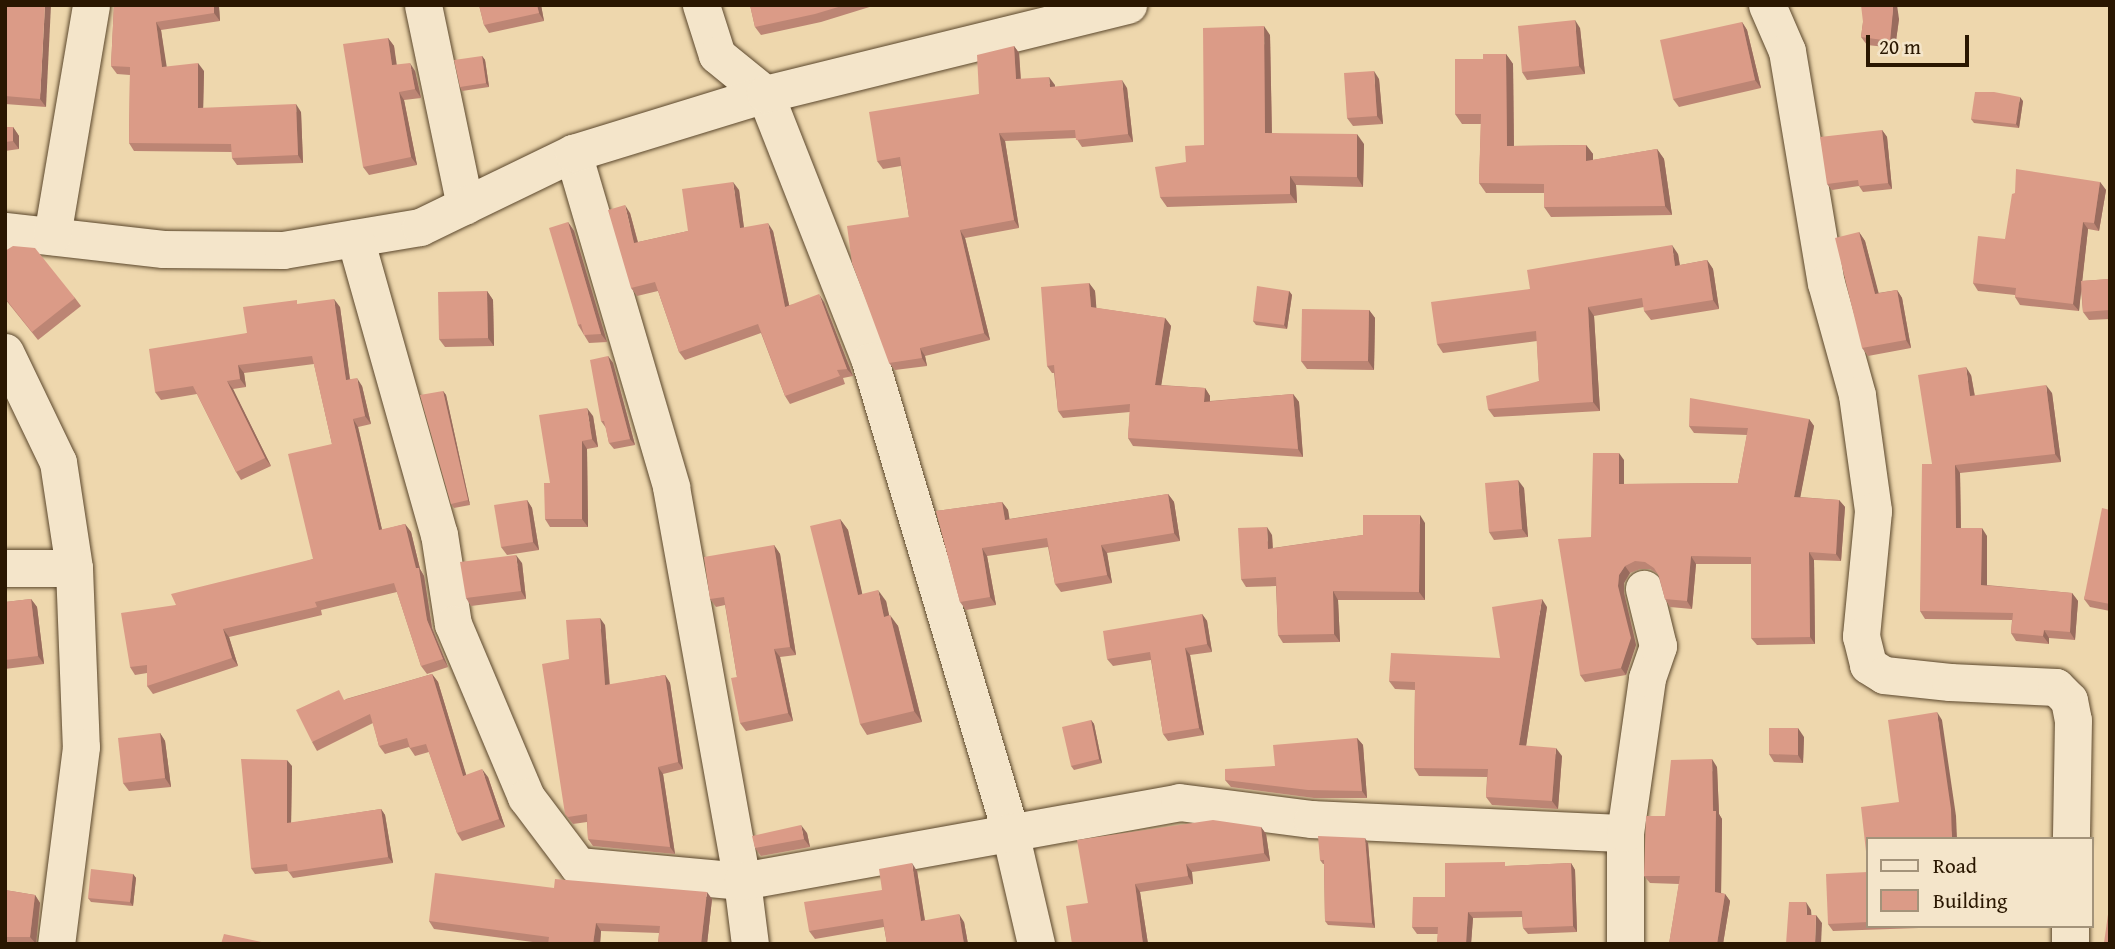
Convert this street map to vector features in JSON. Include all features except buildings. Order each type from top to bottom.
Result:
[{"type":"street","points":[[52,236],[92,5]]},
{"type":"street","points":[[423,5],[465,206]]},
{"type":"street","points":[[701,5],[717,55],[765,94],[870,362],[1010,832],[1037,944]]},
{"type":"street","points":[[5,231],[163,249],[283,250],[420,227],[573,153],[765,94],[1128,5]]},
{"type":"street","points":[[1767,5],[1787,51],[1826,283],[1857,394],[1873,511],[1861,636],[1868,665],[1884,674],[1897,676],[2056,687],[2069,700],[2073,720],[2071,837]]},
{"type":"street","points":[[573,153],[671,486],[742,881],[750,944]]},
{"type":"street","points":[[355,238],[439,534],[453,624],[526,797],[578,866],[742,881],[1179,802],[1312,819],[1625,833]]},
{"type":"street","points":[[5,352],[58,462],[74,568],[81,747],[56,944]]},
{"type":"street","points":[[5,568],[74,568]]},
{"type":"street","points":[[1625,944],[1625,833],[1647,678],[1658,646],[1644,589]]}]
